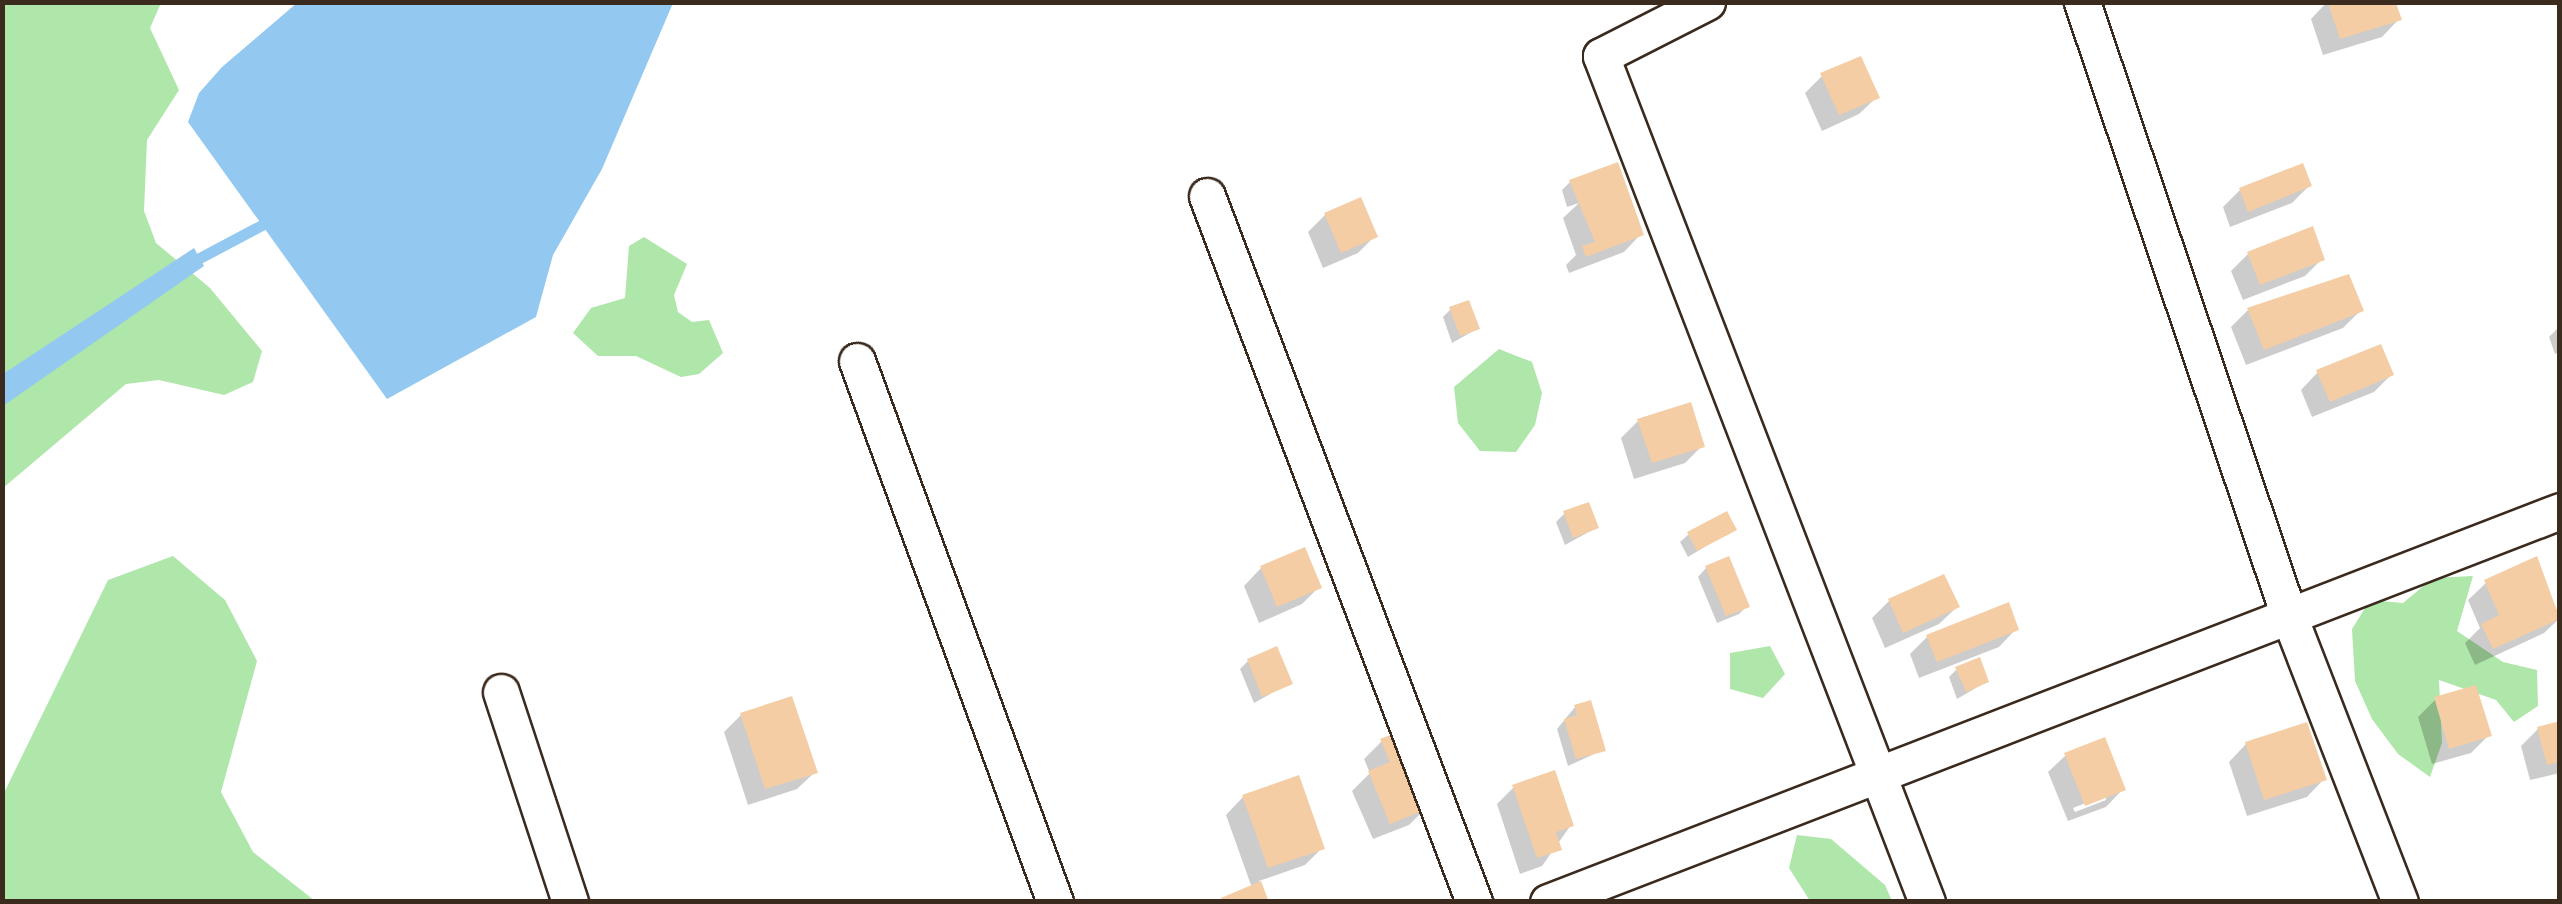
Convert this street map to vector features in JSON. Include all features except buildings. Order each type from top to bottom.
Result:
[{"type":"street","points":[[1708,2],[1601,56],[1882,773],[1927,902]]},
{"type":"street","points":[[2082,2],[2289,616],[2400,902]]},
{"type":"street","points":[[1208,196],[1474,902]]},
{"type":"street","points":[[857,361],[1055,902]]},
{"type":"street","points":[[1548,902],[2560,511]]},
{"type":"street","points":[[501,692],[570,902]]},
{"type":"green space","points":[[3,3],[161,3],[150,28],[179,90],[147,140],[144,211],[156,243],[210,288],[262,351],[253,382],[224,395],[159,380],[126,384],[3,488]]},
{"type":"green space","points":[[644,237],[687,264],[674,295],[678,312],[692,322],[709,320],[723,353],[699,374],[681,377],[636,356],[598,356],[573,333],[591,308],[625,298],[629,246]]},
{"type":"green space","points":[[1499,349],[1532,362],[1542,393],[1535,425],[1516,452],[1480,451],[1458,423],[1454,387]]},
{"type":"green space","points":[[173,556],[225,600],[257,661],[221,792],[253,852],[315,901],[3,901],[3,795],[108,580]]},
{"type":"green space","points":[[2473,576],[2457,631],[2503,662],[2537,670],[2538,706],[2514,722],[2496,700],[2439,680],[2442,743],[2430,777],[2398,754],[2372,719],[2355,681],[2352,629],[2370,600],[2403,603],[2433,578]]},
{"type":"green space","points":[[1770,646],[1785,674],[1763,698],[1730,689],[1730,653]]},
{"type":"green space","points":[[1797,835],[1831,839],[1885,885],[1892,901],[1810,901],[1789,868]]},
{"type":"water","points":[[298,2],[673,3],[602,169],[553,255],[536,317],[387,399],[188,122],[199,93],[222,67]]},
{"type":"water","points":[[194,248],[204,266],[3,406],[3,374]]},
{"type":"waterway","points":[[190,263],[275,218]]}]
